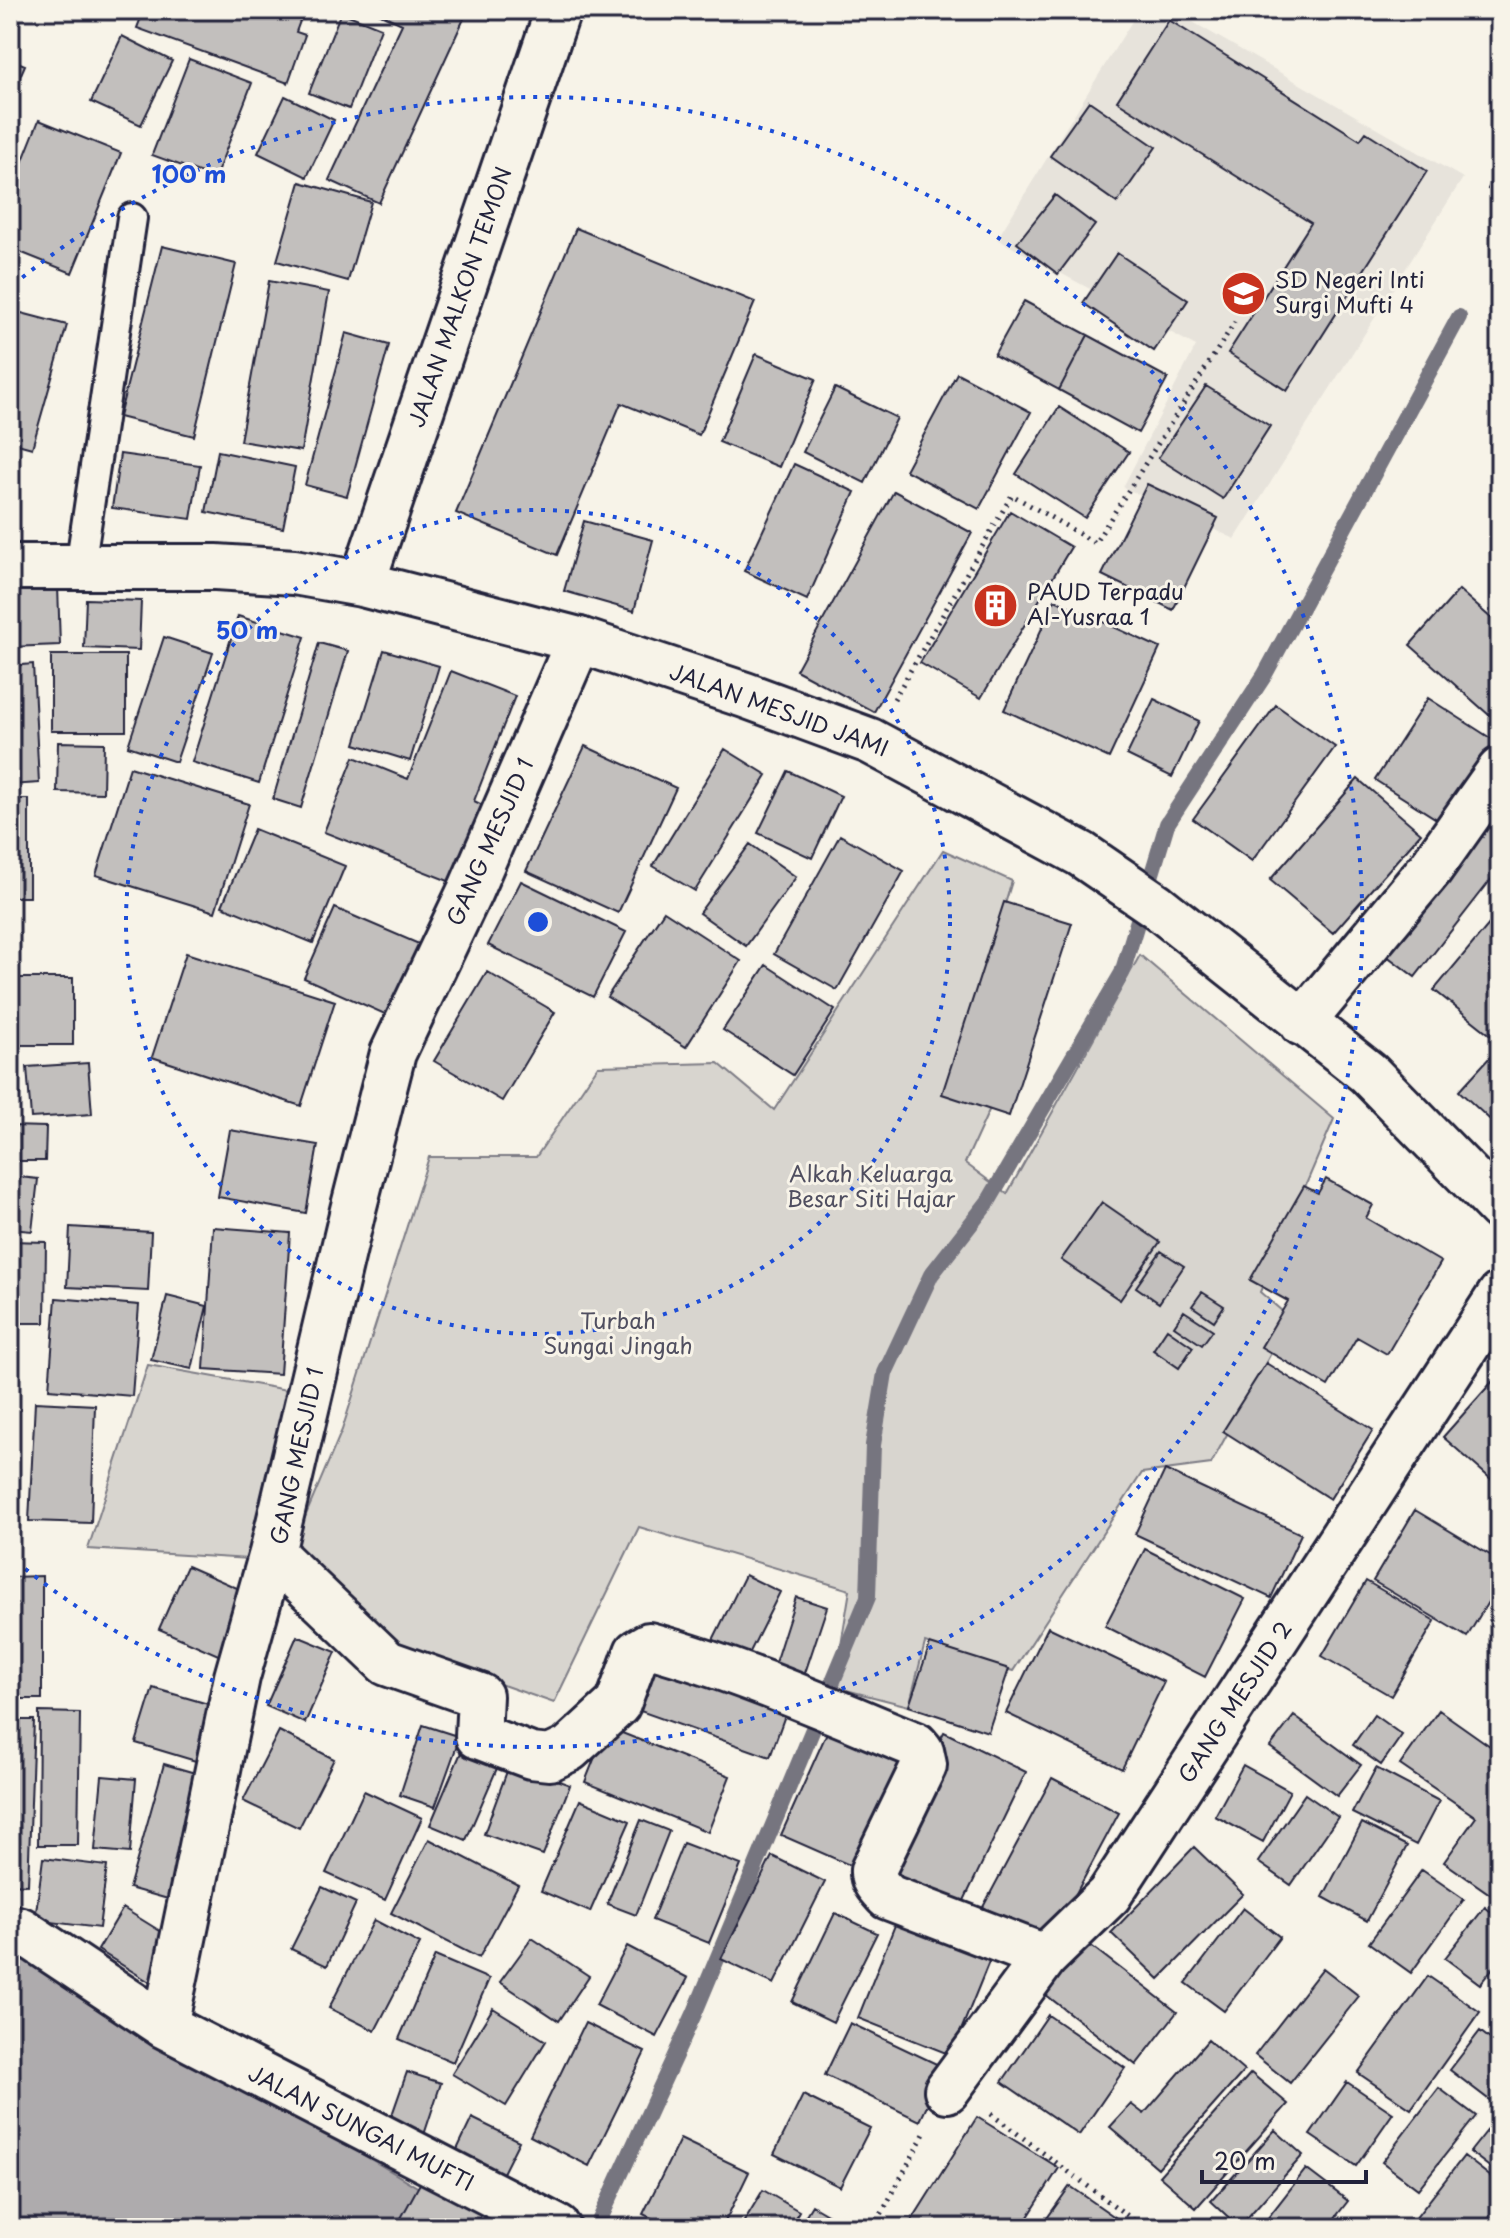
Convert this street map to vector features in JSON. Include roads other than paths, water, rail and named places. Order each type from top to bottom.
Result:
[{"type":"street","name":"JALAN MALKON TEMON","points":[[362,584],[558,10]]},
{"type":"street","name":"JALAN MESJID JAMI","points":[[10,567],[216,567],[294,572],[362,584],[579,640],[745,695],[870,741],[1081,854],[1142,896],[1368,1073],[1500,1208]]},
{"type":"street","name":"GANG MESJID 1","points":[[579,640],[470,891],[393,1053],[272,1553],[387,1663],[480,1696],[478,1736],[531,1756],[550,1758],[569,1749],[618,1704],[637,1652],[649,1645],[679,1653],[916,1745],[921,1751],[924,1765],[873,1870],[877,1885],[888,1897],[1045,1957]]},
{"type":"street","points":[[1302,1023],[1430,869],[1500,770]]},
{"type":"street","name":"GANG MESJID 2","points":[[947,2090],[1045,1957],[1109,1895],[1500,1295]]},
{"type":"street","points":[[165,2026],[237,1677],[272,1553]]},
{"type":"street","name":"JALAN SUNGAI MUFTI","points":[[10,1927],[21,1930],[165,2026],[558,2228]]},
{"type":"lane","points":[[80,567],[132,218]]},
{"type":"waterway","points":[[596,2228],[695,2012],[868,1597],[873,1445],[885,1373],[931,1275],[988,1202],[1122,973],[1167,824],[1264,676],[1459,317]]},
{"type":"place","name":"SD Negeri Inti Surgi Mufti 4","points":[[1244,293]]},
{"type":"place","name":"PAUD Terpadu Al-Yusraa 1","points":[[996,605]]},
{"type":"park label","name":"Alkah Keluarga Besar Siti Hajar","points":[[871,1186]]},
{"type":"park label","name":"Turbah Sungai Jingah","points":[[618,1334]]}]
